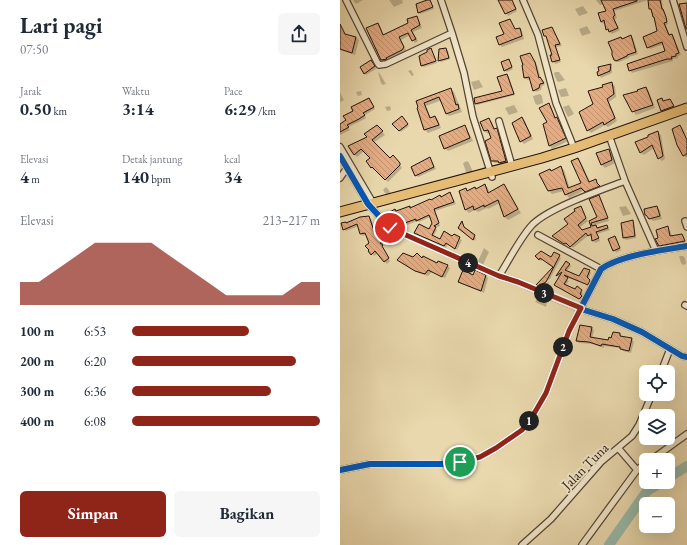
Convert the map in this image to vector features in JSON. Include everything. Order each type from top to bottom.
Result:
[{"type":"highway","points":[[491,174],[512,166],[574,148],[687,108]]},
{"type":"highway","points":[[340,212],[573,154],[687,114]]},
{"type":"highway","points":[[340,218],[372,205]]},
{"type":"street","points":[[346,0],[379,65],[386,64],[452,33]]},
{"type":"street","points":[[441,0],[464,73],[474,117],[491,174]]},
{"type":"street","points":[[523,0],[538,35],[556,103],[574,148]]},
{"type":"street","points":[[673,0],[687,47]]},
{"type":"street","points":[[499,121],[512,166]]},
{"type":"street","points":[[611,141],[626,181],[656,251]]},
{"type":"street","points":[[340,147],[348,165],[372,205],[386,224],[396,231],[499,276],[613,319],[642,332],[670,349],[687,357]]},
{"type":"street","points":[[340,156],[348,165]]},
{"type":"street","points":[[340,178],[348,165]]},
{"type":"street","points":[[499,276],[532,224],[572,202],[626,181]]},
{"type":"street","points":[[538,235],[601,268]]},
{"type":"street","points":[[340,470],[370,464],[441,464],[460,462],[480,457],[496,448],[522,430],[535,412],[546,393],[569,331],[601,268],[610,262],[656,251],[687,246]]},
{"type":"street","points":[[664,365],[670,349]]},
{"type":"street","name":"Jalan Tuna","points":[[522,545],[551,519],[601,462],[619,449],[632,436],[639,425],[649,401]]},
{"type":"street","points":[[661,453],[687,434]]},
{"type":"street","points":[[582,545],[637,470],[619,449]]},
{"type":"building","points":[[430,0],[433,7],[418,13],[416,4]]},
{"type":"building","points":[[498,0],[512,0],[516,9],[505,14]]},
{"type":"building","points":[[601,0],[637,1],[613,9],[615,15],[613,17],[618,28],[609,32],[608,29],[606,30],[604,20],[601,22],[598,13],[606,11]]},
{"type":"building","points":[[648,0],[660,0],[667,22],[664,23],[669,35],[672,34],[679,53],[676,54],[676,56],[671,57],[672,59],[667,59],[629,71],[627,64],[665,51],[662,42],[647,48],[643,37],[657,31],[654,17],[651,9],[649,9]]},
{"type":"building","points":[[687,3],[687,29],[686,29],[679,4]]},
{"type":"building","points":[[417,16],[420,25],[411,30],[416,39],[412,41],[408,33],[399,37],[404,47],[402,50],[386,58],[387,59],[381,60],[366,28],[378,23],[383,35],[408,23],[407,19]]},
{"type":"building","points":[[510,19],[515,29],[520,28],[522,36],[499,45],[496,37],[504,34],[499,23]]},
{"type":"building","points":[[340,24],[345,34],[356,37],[352,53],[340,49]]},
{"type":"building","points":[[552,27],[560,44],[555,45],[560,60],[552,62],[550,55],[552,55],[546,36],[544,36],[542,30]]},
{"type":"building","points":[[631,35],[636,52],[616,61],[614,60],[608,42],[621,37],[622,39]]},
{"type":"building","points":[[431,48],[436,61],[421,66],[419,56]]},
{"type":"building","points":[[446,48],[449,58],[438,61],[439,49]]},
{"type":"building","points":[[530,53],[535,62],[539,78],[540,77],[544,83],[540,84],[539,88],[533,91],[529,77],[524,78],[523,65],[520,56]]},
{"type":"building","points":[[509,59],[512,67],[504,71],[501,62]]},
{"type":"building","points":[[371,60],[375,66],[364,74],[360,67]]},
{"type":"building","points":[[611,64],[610,71],[598,76],[598,67]]},
{"type":"building","points":[[507,74],[514,94],[475,104],[474,98],[502,91],[497,77]]},
{"type":"building","points":[[612,82],[614,94],[607,99],[615,118],[604,125],[603,122],[587,131],[579,112],[593,104],[588,91],[603,87],[602,85]]},
{"type":"building","points":[[646,87],[653,105],[632,112],[623,95]]},
{"type":"building","points":[[451,88],[456,105],[458,104],[459,109],[446,114],[439,97],[424,103],[430,118],[435,116],[439,125],[424,130],[416,101]]},
{"type":"building","points":[[369,98],[374,107],[363,113],[365,115],[347,125],[349,127],[340,132],[340,124],[346,120],[343,116],[353,111],[351,107]]},
{"type":"building","points":[[662,98],[663,101],[670,99],[674,106],[661,111],[657,100]]},
{"type":"building","points":[[549,103],[566,138],[549,146],[543,124],[547,122],[539,108]]},
{"type":"building","points":[[402,116],[408,124],[399,131],[392,124]]},
{"type":"building","points":[[522,117],[531,136],[520,142],[512,123]]},
{"type":"building","points":[[489,118],[494,129],[497,128],[506,161],[499,163],[498,161],[491,161],[485,141],[491,138],[488,130],[484,131],[480,122]]},
{"type":"building","points":[[377,125],[383,131],[372,140],[390,158],[393,155],[400,163],[400,165],[385,180],[372,167],[371,168],[366,161],[370,158],[361,149],[354,155],[348,146],[367,137],[364,134]]},
{"type":"building","points":[[465,125],[470,138],[444,149],[439,136]]},
{"type":"building","points":[[680,125],[687,140],[687,154],[683,156],[677,145],[672,129]]},
{"type":"building","points":[[658,131],[663,156],[658,159],[652,145],[640,153],[635,142]]},
{"type":"building","points":[[609,149],[612,160],[601,165],[596,153]]},
{"type":"building","points":[[430,157],[434,167],[415,176],[411,167]]},
{"type":"building","points":[[578,158],[589,182],[596,179],[600,186],[585,192],[581,188],[565,195],[562,188],[548,191],[539,174],[550,169],[551,171],[561,166],[568,188],[581,183],[571,161]]},
{"type":"building","points":[[485,184],[488,193],[504,184],[518,209],[504,217],[498,200],[484,207],[484,205],[474,210],[473,206],[465,210],[459,191],[466,188],[467,191],[475,187],[476,189]]},
{"type":"building","points":[[450,192],[454,202],[434,209],[439,223],[434,226],[436,227],[432,235],[440,239],[444,231],[452,236],[454,234],[460,237],[455,249],[446,243],[444,246],[414,233],[419,224],[429,229],[432,223],[429,215],[416,221],[416,219],[402,224],[400,221],[392,223],[385,215],[395,209],[396,211],[410,206],[410,208],[440,195],[441,197]]},
{"type":"building","points":[[599,195],[608,218],[591,223],[592,226],[596,225],[597,228],[607,225],[608,228],[596,232],[599,238],[592,241],[591,234],[588,236],[586,233],[570,247],[566,243],[564,244],[552,236],[568,224],[564,219],[575,211],[574,209],[581,206],[586,218],[578,225],[582,230],[591,227],[589,221],[597,217],[589,199]]},
{"type":"building","points":[[657,206],[660,216],[649,219],[645,215],[644,209]]},
{"type":"building","points":[[369,216],[375,234],[382,227],[385,230],[380,235],[383,242],[380,243],[383,245],[382,246],[389,258],[384,262],[375,251],[371,255],[368,251],[369,250],[365,246],[369,243],[365,233],[360,234],[357,224],[343,230],[341,223],[346,223],[360,217]]},
{"type":"building","points":[[633,220],[635,236],[623,238],[621,223]]},
{"type":"building","points":[[462,221],[464,227],[475,235],[473,240],[458,228]]},
{"type":"building","points":[[668,226],[670,236],[682,234],[685,241],[659,246],[655,239],[658,238],[656,230]]},
{"type":"building","points":[[615,236],[620,248],[613,251],[608,239]]},
{"type":"building","points":[[541,251],[551,257],[554,252],[560,255],[546,282],[538,286],[536,285],[553,267],[540,258],[539,260],[535,256]]},
{"type":"building","points":[[403,253],[413,257],[417,253],[422,258],[423,256],[437,263],[438,261],[448,265],[442,277],[428,270],[425,274],[415,271],[397,260]]},
{"type":"building","points":[[566,261],[570,264],[565,270],[579,276],[584,268],[590,270],[587,277],[590,280],[588,285],[564,275],[568,278],[564,284],[575,289],[577,286],[582,290],[580,294],[582,296],[579,299],[554,285],[562,272],[556,276]]},
{"type":"building","points":[[463,270],[473,275],[475,270],[486,275],[481,291],[458,282]]},
{"type":"building","points":[[580,325],[592,327],[590,337],[608,340],[609,337],[611,338],[613,332],[620,333],[620,336],[632,338],[629,351],[620,349],[620,347],[602,344],[601,346],[589,342],[576,341]]},
{"type":"waterway","points":[[675,474],[687,466]]},
{"type":"waterway","points":[[609,545],[647,491],[650,489]]},
{"type":"cycle path","points":[[340,156],[368,204],[390,228],[499,276],[518,282],[581,309],[613,319],[642,332],[682,356],[687,357]]},
{"type":"cycle path","points":[[340,470],[370,464],[441,464],[459,462],[480,457],[496,448],[522,430],[535,412],[546,393],[569,331],[601,269],[609,264],[631,257],[655,251],[687,246]]},
{"type":"route","points":[[390,228],[499,276],[518,282],[581,308],[569,331],[546,393],[522,430],[480,457],[460,462]]}]
